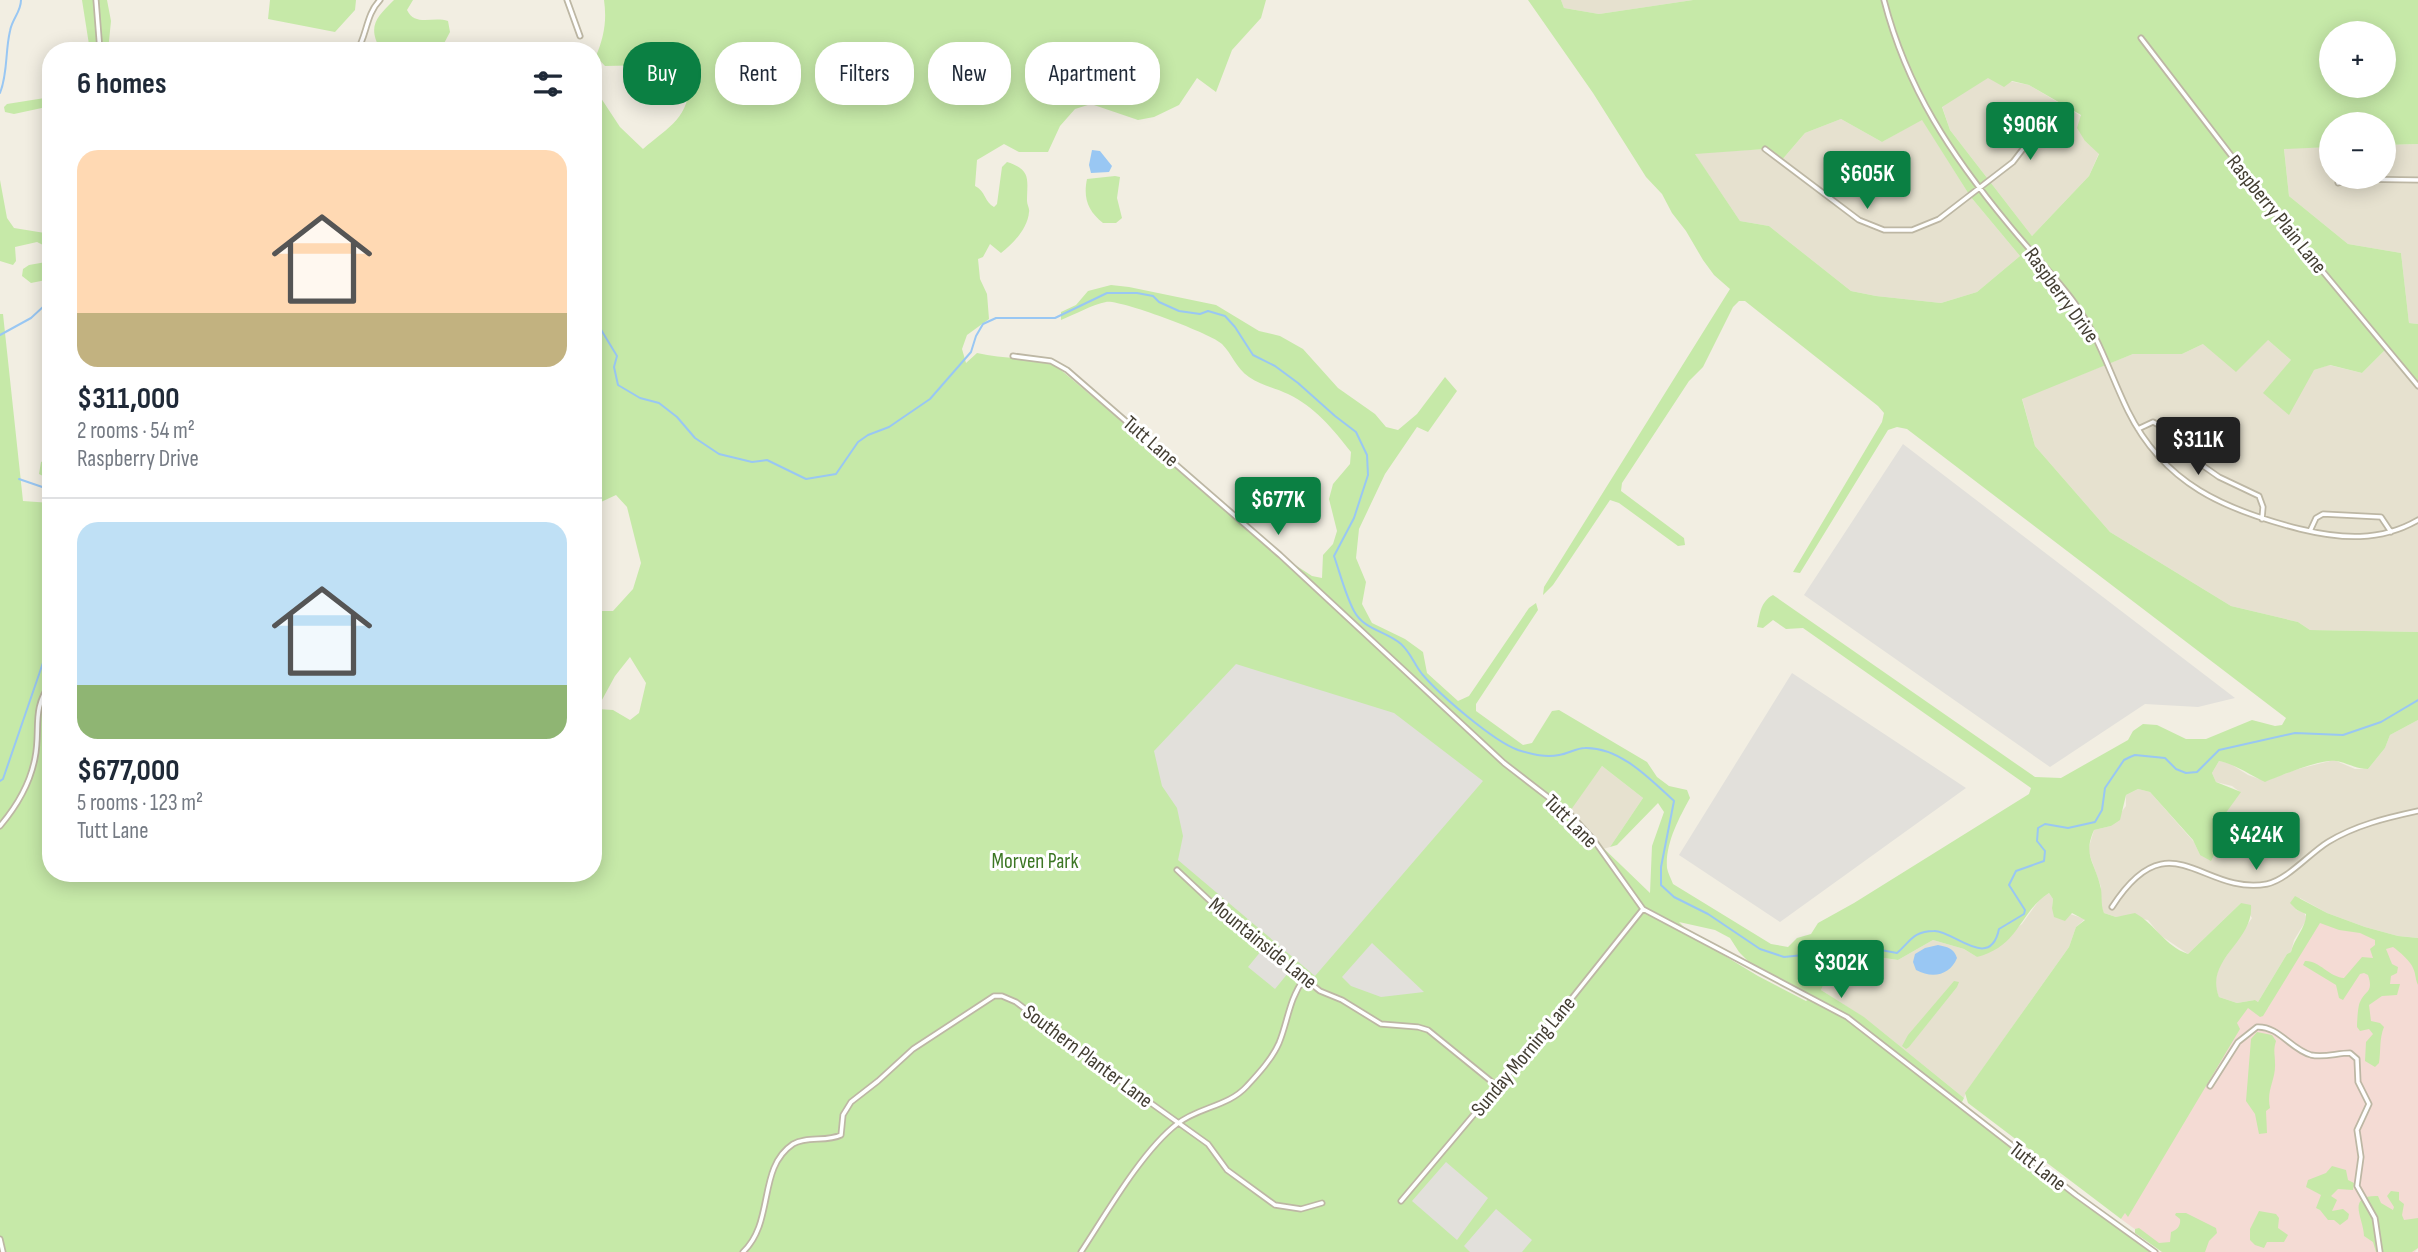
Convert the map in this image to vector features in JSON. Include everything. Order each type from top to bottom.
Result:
[{"type":"street","points":[[96,0],[99,42]]},
{"type":"street","points":[[361,42],[372,10],[380,0]]},
{"type":"street","points":[[567,0],[580,36]]},
{"type":"street","name":"Raspberry Drive","points":[[1884,0],[1898,49],[1914,87],[1934,121],[1980,188],[2085,318],[2138,429],[2165,464],[2193,487],[2225,505],[2262,519],[2310,531],[2354,538],[2391,532],[2418,520]]},
{"type":"street","name":"Raspberry Plain Lane","points":[[2141,38],[2290,232],[2418,386]]},
{"type":"street","points":[[1765,149],[1867,224],[1884,230],[1912,230],[1931,223],[1980,188],[2022,153],[2047,109]]},
{"type":"street","points":[[2396,180],[2418,180]]},
{"type":"street","name":"Tutt Lane","points":[[1013,356],[1051,360],[1067,370],[1175,462],[1373,639],[1504,763],[1570,814],[1593,839],[1643,909],[1847,1017],[2076,1195],[2155,1252]]},
{"type":"street","points":[[2138,429],[2153,422],[2160,424],[2184,452],[2199,463],[2219,477],[2259,496],[2263,507],[2262,519]]},
{"type":"street","points":[[2310,531],[2316,518],[2323,514],[2381,517],[2391,532]]},
{"type":"street","points":[[0,826],[18,802],[29,779],[36,757],[39,704],[42,699]]},
{"type":"street","points":[[2112,907],[2122,891],[2146,871],[2160,865],[2183,863],[2235,882],[2269,884],[2327,842],[2351,830],[2371,822],[2418,811]]},
{"type":"street","name":"Mountainside Lane","points":[[1177,870],[1224,914],[1320,991],[1342,1000],[1381,1024],[1418,1027],[1428,1031],[1497,1086]]},
{"type":"street","name":"Sunday Morning Lane","points":[[1401,1201],[1643,909]]},
{"type":"street","points":[[1081,1252],[1144,1159],[1178,1123],[1227,1101],[1247,1086],[1277,1047],[1291,1001],[1304,979]]},
{"type":"street","name":"Southern Planter Lane","points":[[743,1252],[761,1227],[772,1173],[788,1148],[796,1142],[833,1139],[841,1135],[843,1115],[851,1102],[878,1082],[913,1049],[994,996],[1002,996],[1016,1002],[1208,1144],[1227,1170],[1275,1205],[1301,1209],[1322,1203]]},
{"type":"street","points":[[2210,1086],[2238,1042],[2257,1027],[2273,1030],[2297,1048],[2312,1055],[2350,1053],[2357,1059],[2358,1082],[2369,1104],[2357,1130],[2361,1157],[2357,1186],[2373,1212],[2380,1252]]},
{"type":"street","points":[[0,1238],[3,1252]]},
{"type":"shaded area","points":[[1561,0],[1693,0],[1599,14],[1564,8]]},
{"type":"shaded area","points":[[1988,77],[2029,85],[2081,116],[2085,141],[2099,153],[2089,176],[2032,236],[1950,130],[1942,106]]},
{"type":"shaded area","points":[[1841,119],[1882,142],[1922,119],[1970,196],[2020,256],[1977,292],[1941,303],[1851,291],[1769,226],[1740,221],[1694,153],[1765,149],[1781,161],[1805,133]]},
{"type":"shaded area","points":[[2418,144],[2418,324],[2409,323],[2401,253],[2348,244],[2289,196],[2284,148],[2319,147],[2319,189],[2396,189],[2396,145]]},
{"type":"shaded area","points":[[2268,340],[2291,360],[2314,370],[2329,365],[2362,373],[2387,348],[2418,386],[2418,632],[2310,630],[2298,622],[2231,606],[2110,532],[2035,446],[2022,398],[2133,354],[2182,354],[2203,344]]},
{"type":"shaded area","points":[[1903,444],[2235,698],[2198,707],[2145,704],[2050,767],[1804,595]]},
{"type":"shaded area","points":[[1236,664],[1394,713],[1483,781],[1315,976],[1178,860],[1183,836],[1177,808],[1162,786],[1154,751]]},
{"type":"shaded area","points":[[1792,673],[1966,788],[1780,922],[1679,855]]},
{"type":"shaded area","points":[[2418,720],[2418,938],[2398,936],[2365,927],[2327,913],[2300,898],[2296,910],[2304,912],[2307,919],[2294,940],[2291,952],[2287,954],[2258,1002],[2255,1000],[2237,1003],[2219,997],[2214,984],[2219,967],[2252,918],[2241,903],[2188,954],[2160,935],[2148,920],[2104,913],[2100,903],[2101,887],[2088,850],[2094,830],[2111,826],[2126,806],[2126,795],[2138,789],[2150,792],[2194,842],[2200,855],[2217,849],[2220,821],[2240,792],[2232,786],[2216,782],[2212,773],[2219,761],[2229,763],[2248,775],[2265,781],[2334,760],[2355,769],[2368,769],[2385,748],[2390,735]]},
{"type":"shaded area","points":[[1602,766],[1643,798],[1610,847],[1600,850],[1568,812]]},
{"type":"shaded area","points":[[2049,893],[2053,899],[2052,908],[2085,919],[2076,927],[2069,947],[1964,1098],[1865,1018],[1821,990],[1836,957],[1850,953],[1898,960],[1933,940],[1964,949],[1977,957],[2022,924],[2040,899]]},
{"type":"shaded area","points":[[2320,914],[2403,944],[2418,960],[2418,1248],[2415,1252],[2166,1252],[2121,1219],[2226,1043],[2226,1024],[2255,1000],[2268,1008]]},
{"type":"shaded area","points":[[1372,943],[1424,992],[1381,997],[1351,986],[1342,977]]},
{"type":"shaded area","points":[[1266,945],[1293,967],[1275,989],[1248,967]]},
{"type":"shaded area","points":[[1446,1162],[1488,1198],[1457,1240],[1412,1201]]},
{"type":"shaded area","points":[[1496,1209],[1532,1240],[1522,1252],[1470,1252],[1464,1246]]},
{"type":"green space","points":[[82,0],[107,0],[111,21],[109,42],[89,42]]},
{"type":"green space","points":[[270,0],[356,0],[355,10],[335,32],[268,19]]},
{"type":"green space","points":[[394,0],[413,0],[407,10],[410,15],[420,20],[448,21],[450,32],[445,42],[377,42],[374,29],[382,12]]},
{"type":"green space","name":"Morven Park","points":[[604,0],[1266,0],[1261,18],[1232,50],[1216,92],[1197,78],[1179,105],[1154,117],[1138,120],[1094,105],[1160,105],[1160,42],[1025,42],[1025,105],[1088,105],[1075,109],[1060,126],[1048,152],[1019,152],[1004,144],[977,160],[975,186],[994,207],[997,204],[1002,167],[1007,162],[1021,169],[1027,182],[1029,211],[1023,230],[1010,245],[1001,253],[990,244],[983,257],[978,259],[980,279],[987,294],[989,319],[967,335],[962,349],[966,363],[977,353],[1055,365],[1280,555],[1312,576],[1322,578],[1323,555],[1333,544],[1337,531],[1329,499],[1333,484],[1350,464],[1351,452],[1323,419],[1298,399],[1249,377],[1215,339],[1184,326],[1146,311],[1106,302],[1061,320],[1061,312],[1076,305],[1088,291],[1111,285],[1216,305],[1259,331],[1280,336],[1303,349],[1338,388],[1375,414],[1386,427],[1398,430],[1417,414],[1445,377],[1457,391],[1428,432],[1417,427],[1385,474],[1359,529],[1356,558],[1366,582],[1362,604],[1372,623],[1405,639],[1423,652],[1427,673],[1458,701],[1469,696],[1529,608],[1536,603],[1538,610],[1476,704],[1476,711],[1523,745],[1532,743],[1552,711],[1559,710],[1647,762],[1657,777],[1669,786],[1687,790],[1690,798],[1677,823],[1668,850],[1667,868],[1673,884],[1771,944],[1788,947],[1797,938],[1811,934],[1818,923],[2029,794],[2031,788],[1803,628],[1786,629],[1773,620],[1763,628],[1757,627],[1763,605],[1773,595],[2035,777],[2061,778],[2128,740],[2133,731],[2143,724],[2157,725],[2186,739],[2206,739],[2252,720],[2275,726],[2282,725],[2286,718],[1907,429],[1897,427],[1888,430],[1800,573],[1793,572],[1882,422],[1884,413],[1745,301],[1739,301],[1733,307],[1703,367],[1689,381],[1622,483],[1621,491],[1684,538],[1685,545],[1678,546],[1619,503],[1610,500],[1553,585],[1543,595],[1544,587],[1730,289],[1714,275],[1703,260],[1662,194],[1646,177],[1593,93],[1528,0],[1561,0],[1564,8],[1599,14],[1693,0],[2418,0],[2418,144],[2396,145],[2396,112],[2319,112],[2319,148],[2284,149],[2289,196],[2348,244],[2401,253],[2409,323],[2418,324],[2418,386],[2387,348],[2362,373],[2330,365],[2314,370],[2289,415],[2263,393],[2291,360],[2268,340],[2236,372],[2203,344],[2182,354],[2133,354],[2022,399],[2035,446],[2110,532],[2231,606],[2298,622],[2310,630],[2418,632],[2418,720],[2390,735],[2385,748],[2368,769],[2340,762],[2321,762],[2265,782],[2219,761],[2212,773],[2216,782],[2241,792],[2220,821],[2217,849],[2211,861],[2200,855],[2193,840],[2150,792],[2138,789],[2126,795],[2120,820],[2111,826],[2094,830],[2089,846],[2101,888],[2104,913],[2116,917],[2135,913],[2173,946],[2188,954],[2241,903],[2251,905],[2245,930],[2223,961],[2216,984],[2219,997],[2237,1003],[2255,1000],[2258,1002],[2287,954],[2291,952],[2306,919],[2306,914],[2290,903],[2295,896],[2327,913],[2365,927],[2398,936],[2418,938],[2418,985],[2414,970],[2407,960],[2393,947],[2386,949],[2392,964],[2398,967],[2397,973],[2391,976],[2390,984],[2400,984],[2397,995],[2382,996],[2369,1005],[2371,1021],[2384,1027],[2379,1063],[2375,1067],[2365,1061],[2366,1042],[2373,1034],[2369,1029],[2360,1031],[2357,1027],[2359,1004],[2369,988],[2368,975],[2360,974],[2343,1000],[2339,998],[2336,985],[2303,965],[2305,961],[2310,961],[2344,978],[2362,957],[2373,958],[2370,949],[2375,945],[2375,940],[2360,933],[2339,930],[2320,923],[2263,1016],[2260,1017],[2248,1008],[2237,1023],[2240,1029],[2128,1217],[2125,1213],[2121,1219],[1968,1103],[1965,1093],[2069,947],[2076,927],[2085,920],[2072,913],[2065,921],[2054,917],[2053,899],[2049,893],[2031,909],[2011,937],[1991,952],[1977,957],[1964,949],[1933,940],[1898,960],[1850,953],[1836,957],[1821,990],[1864,1017],[1964,1098],[1959,1108],[2156,1252],[0,1252],[0,314],[3,314],[23,501],[42,502],[42,882],[602,882],[602,709],[613,710],[630,720],[639,713],[646,683],[630,657],[615,676],[602,700],[602,611],[613,611],[633,589],[641,563],[627,507],[616,495],[602,502],[602,100],[620,127],[643,149],[676,120],[686,105],[701,105],[701,42],[623,42],[623,66],[605,66],[602,63],[601,42]],"holes":[[[1988,78],[2004,87],[2012,81],[2029,85],[2081,115],[2077,128],[2085,141],[2099,154],[2089,176],[2032,236],[1950,130],[1942,107]],[[1841,119],[1882,142],[1922,120],[1970,196],[2020,256],[1977,292],[1941,303],[1851,291],[1769,226],[1740,221],[1695,154],[1765,149],[1781,161],[1805,133]],[[1602,766],[1643,798],[1610,847],[1617,845],[1658,803],[1664,812],[1652,846],[1650,893],[1568,814]],[[1679,922],[1715,930],[1730,938],[1752,965],[1812,997],[1806,1001],[1758,976],[1692,935]]]},
{"type":"green space","points":[[42,98],[42,108],[14,114],[5,112],[4,107],[7,104]]},
{"type":"green space","points":[[1120,177],[1117,198],[1122,218],[1116,223],[1103,223],[1088,204],[1087,179]]},
{"type":"green space","points":[[0,180],[7,218],[14,228],[42,233],[42,244],[37,242],[15,247],[16,261],[13,265],[0,261]]},
{"type":"green space","points":[[42,263],[42,281],[31,283],[22,276],[23,269]]},
{"type":"green space","points":[[1954,981],[1959,982],[1957,987],[1909,1047],[1906,1049],[1902,1046],[1908,1035]]},
{"type":"green space","points":[[2257,1032],[2272,1035],[2276,1041],[2275,1069],[2269,1095],[2270,1108],[2266,1111],[2267,1133],[2259,1134],[2255,1114],[2246,1101],[2251,1039]]},
{"type":"green space","points":[[2332,1166],[2346,1170],[2348,1180],[2354,1183],[2353,1190],[2338,1189],[2331,1196],[2337,1200],[2332,1211],[2343,1209],[2349,1214],[2348,1219],[2340,1225],[2334,1220],[2328,1220],[2316,1208],[2321,1195],[2306,1187],[2308,1180],[2326,1173]]},
{"type":"green space","points":[[2391,1191],[2399,1192],[2399,1200],[2404,1204],[2404,1220],[2418,1218],[2418,1248],[2412,1252],[2376,1252],[2373,1242],[2364,1236],[2359,1209],[2362,1199],[2378,1196],[2381,1203],[2393,1210],[2394,1207],[2387,1196]]},
{"type":"green space","points":[[2259,1211],[2276,1214],[2279,1218],[2278,1228],[2288,1235],[2284,1242],[2267,1242],[2264,1248],[2250,1240],[2250,1229]]},
{"type":"green space","points":[[2176,1213],[2186,1213],[2216,1228],[2217,1233],[2209,1241],[2205,1252],[2162,1252],[2135,1233],[2135,1229],[2139,1228],[2159,1243],[2170,1242],[2171,1232],[2180,1224]]},
{"type":"water","points":[[1092,150],[1100,151],[1112,166],[1109,172],[1091,173],[1089,165]]},
{"type":"water","points":[[1938,945],[1954,952],[1957,958],[1954,964],[1945,972],[1935,975],[1916,970],[1913,962],[1915,954]]},
{"type":"waterway","points":[[0,93],[10,31],[21,0]]},
{"type":"waterway","points":[[602,331],[617,356],[614,367],[618,385],[640,398],[659,403],[677,417],[695,438],[719,454],[752,462],[767,460],[806,479],[836,474],[858,442],[889,427],[930,399],[971,352],[983,324],[996,318],[1055,318],[1107,293],[1153,296],[1159,302],[1179,311],[1200,314],[1208,311],[1225,316],[1253,355],[1275,366],[1298,383],[1356,432],[1367,455],[1368,475],[1354,518],[1334,556],[1348,598],[1358,617],[1401,644],[1422,674],[1441,693],[1481,728],[1507,745],[1528,753],[1549,756],[1582,748],[1598,749],[1622,759],[1645,774],[1674,801],[1661,867],[1661,885],[1674,897],[1708,914],[1760,949],[1784,957],[1829,950],[1862,951],[1870,948],[1897,953],[1916,935],[1927,931],[1942,932],[1970,946],[1988,947],[1999,929],[2024,914],[2025,910],[2009,885],[2016,871],[2044,861],[2045,851],[2037,841],[2038,828],[2045,824],[2068,828],[2095,822],[2102,810],[2105,788],[2124,760],[2135,755],[2165,758],[2176,769],[2186,773],[2197,772],[2219,750],[2295,733],[2343,735],[2381,722],[2418,700]]},
{"type":"waterway","points":[[0,335],[31,318],[42,308]]},
{"type":"waterway","points":[[19,479],[42,487]]},
{"type":"waterway","points":[[0,781],[3,779],[42,666]]}]
